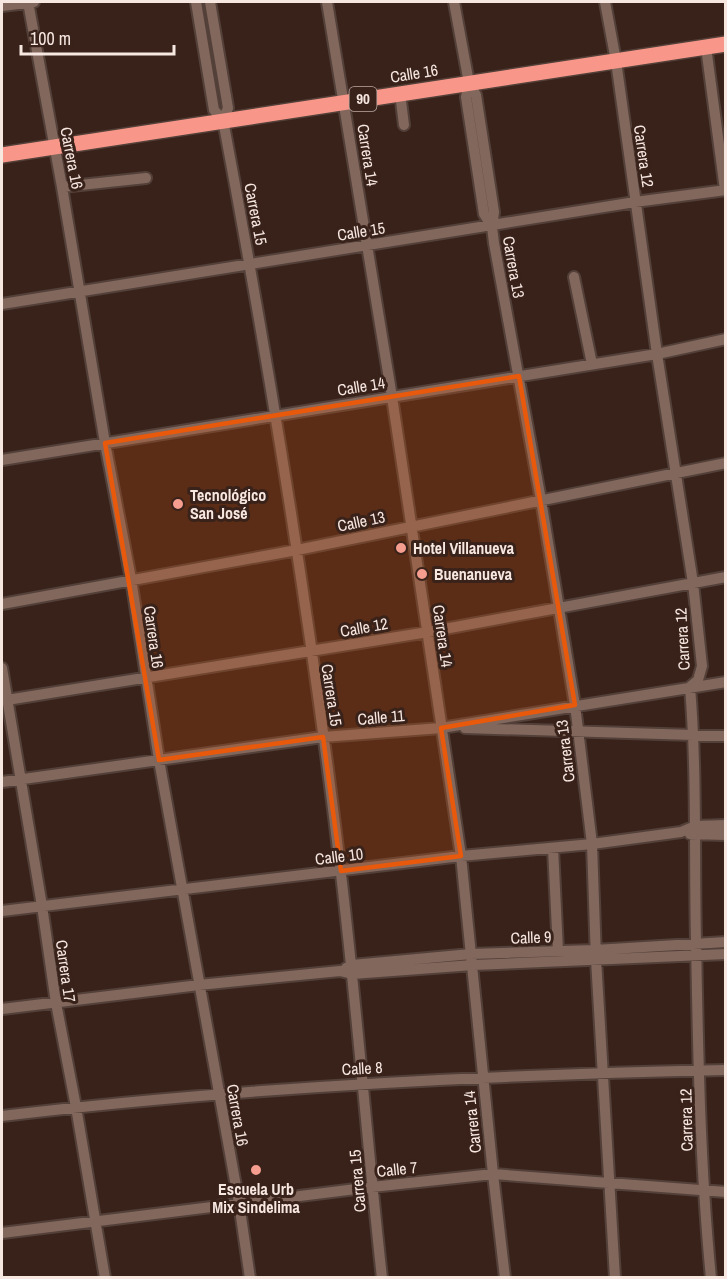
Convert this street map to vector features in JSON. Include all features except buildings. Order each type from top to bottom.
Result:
[{"type":"highway","name":"Calle 16","points":[[2,155],[726,44]]},
{"type":"street","points":[[2,6],[30,2]]},
{"type":"street","name":"Carrera 16","points":[[30,2],[105,444],[131,579],[159,760],[239,1203],[250,1278]]},
{"type":"street","name":"Carrera 15","points":[[196,2],[214,110],[224,120]]},
{"type":"street","name":"Carrera 15","points":[[210,2],[228,108],[224,120],[276,415],[323,737],[352,969],[382,1278]]},
{"type":"street","name":"Carrera 14","points":[[327,2],[392,397],[461,856],[505,1278]]},
{"type":"street","name":"Carrera 13","points":[[454,2],[469,83],[466,97],[484,214],[492,227],[575,705],[592,844],[596,954],[615,1278]]},
{"type":"street","name":"Carrera 12","points":[[605,2],[616,61],[657,354],[677,472],[702,666],[698,680],[690,687],[694,736],[696,955],[702,1191],[711,1278]]},
{"type":"street","points":[[706,47],[725,190]]},
{"type":"street","points":[[400,93],[404,125]]},
{"type":"street","points":[[62,187],[146,178]]},
{"type":"street","name":"Calle 15","points":[[2,304],[492,227],[635,202],[725,190]]},
{"type":"street","points":[[574,277],[592,364]]},
{"type":"street","name":"Calle 14","points":[[2,460],[657,354],[726,339]]},
{"type":"street","name":"Calle 13","points":[[2,604],[297,550],[726,463]]},
{"type":"street","name":"Calle 12","points":[[7,700],[428,632],[726,577]]},
{"type":"street","name":"Carrera 17","points":[[2,669],[56,1003],[105,1278]]},
{"type":"street","name":"Calle 11","points":[[2,782],[323,737],[441,728],[726,682]]},
{"type":"street","points":[[441,728],[726,736]]},
{"type":"street","points":[[695,831],[726,825]]},
{"type":"street","name":"Calle 10","points":[[2,911],[182,888],[461,856],[592,844],[681,832],[695,831],[726,835]]},
{"type":"street","points":[[553,848],[558,951]]},
{"type":"street","name":"Calle 9","points":[[472,960],[558,951],[596,954],[726,942]]},
{"type":"street","name":"Calle 9","points":[[2,1009],[352,969],[596,954],[726,954]]},
{"type":"street","name":"Calle 8","points":[[2,1116],[76,1107],[363,1083],[726,1070]]},
{"type":"street","name":"Calle 7","points":[[2,1233],[493,1174],[726,1192]]},
{"type":"highlighted area","points":[[519,376],[575,705],[441,728],[461,856],[341,871],[323,737],[159,760],[105,443]]},
{"type":"place","name":"Tecnológico San José","points":[[178,504]]},
{"type":"place","name":"Hotel Villanueva","points":[[401,548]]},
{"type":"place","name":"Buenanueva","points":[[422,574]]},
{"type":"place","name":"Escuela Urb Mix Sindelima","points":[[256,1170]]}]
